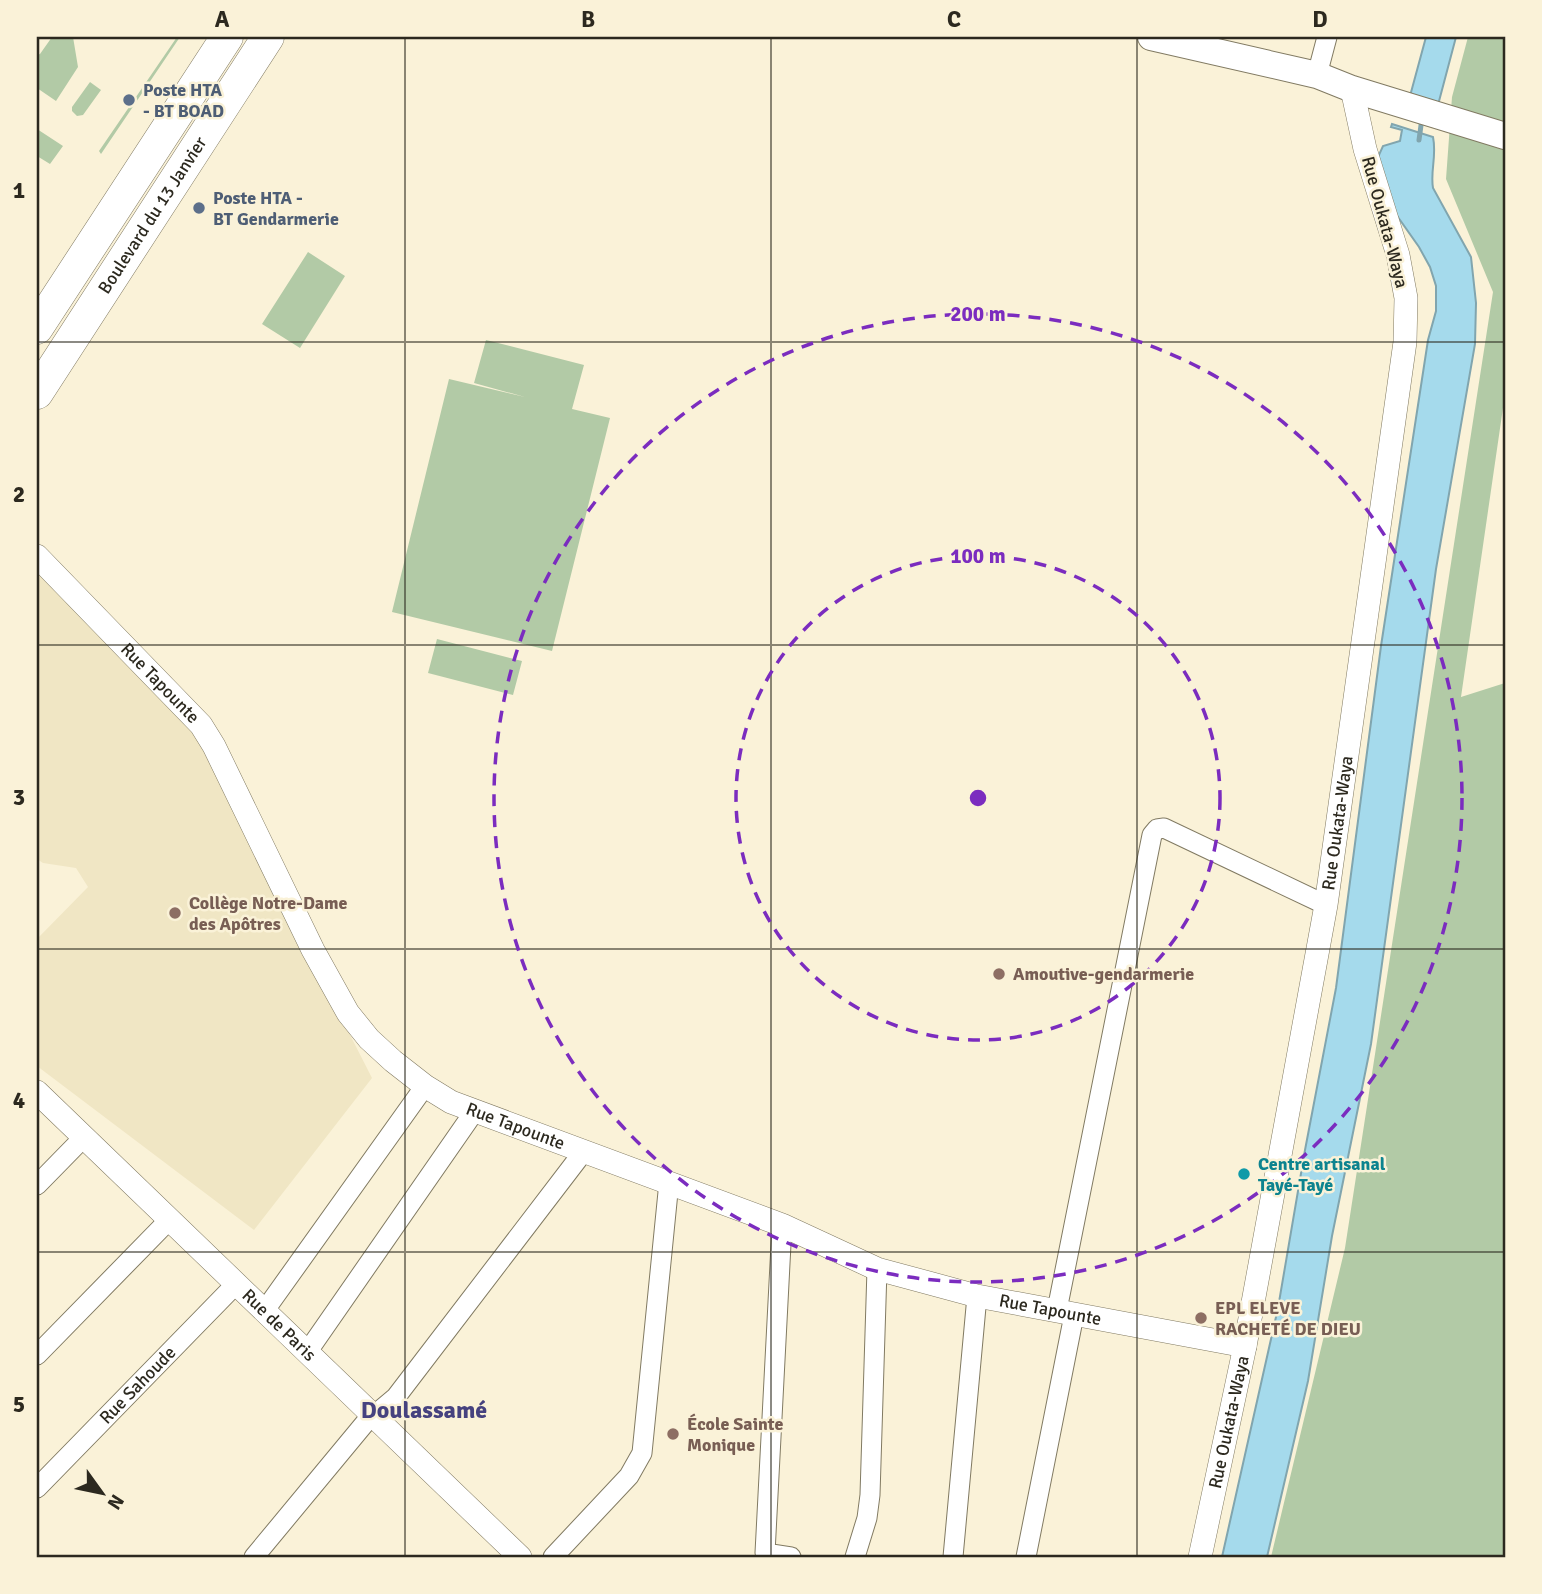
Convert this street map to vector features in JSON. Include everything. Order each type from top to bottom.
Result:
[{"type":"highway","name":"Boulevard du 13 Janvier","points":[[37,328],[227,37]]},
{"type":"highway","name":"Boulevard du 13 Janvier","points":[[37,393],[268,37]]},
{"type":"highway","points":[[181,108],[210,126]]},
{"type":"main road","points":[[1151,37],[1182,40],[1317,75],[1352,89],[1505,136]]},
{"type":"street","points":[[1317,75],[1327,37]]},
{"type":"street","name":"Rue Oukata-Waya","points":[[1200,1557],[1245,1346],[1326,905],[1405,342],[1406,298],[1398,255],[1365,149],[1352,89]]},
{"type":"street","name":"Rue Tapounte","points":[[37,556],[201,725],[214,746],[313,950],[348,1013],[369,1039],[425,1086],[474,1112],[782,1224],[877,1269],[977,1296],[1245,1346]]},
{"type":"street","points":[[1026,1557],[1065,1312],[1152,835],[1157,829],[1164,828],[1326,905]]},
{"type":"street","points":[[265,1310],[425,1086]]},
{"type":"street","name":"Rue de Paris","points":[[37,1091],[520,1557]]},
{"type":"street","points":[[308,1350],[474,1112]]},
{"type":"street","points":[[37,1185],[84,1137]]},
{"type":"street","points":[[254,1557],[365,1423],[396,1397],[584,1151]]},
{"type":"street","points":[[553,1557],[629,1476],[642,1453],[669,1182]]},
{"type":"street","points":[[37,1355],[169,1220]]},
{"type":"street","points":[[782,1224],[765,1553],[790,1557]]},
{"type":"street","points":[[855,1557],[867,1518],[870,1495],[877,1269]]},
{"type":"street","name":"Rue Sahoude","points":[[37,1488],[237,1283]]},
{"type":"street","points":[[953,1557],[977,1296]]},
{"type":"street","points":[[867,1518],[869,1557]]},
{"type":"shaded area","name":"Collège Notre-Dame des Apôtres","points":[[37,571],[195,731],[372,1078],[254,1230],[37,1066],[37,939],[88,887],[76,868],[43,863],[37,859]]},
{"type":"green space","points":[[52,37],[73,37],[78,67],[56,101],[37,88],[37,55]]},
{"type":"green space","points":[[177,37],[180,37],[101,154],[99,151]]},
{"type":"green space","points":[[1468,37],[1505,37],[1505,394],[1461,697],[1505,683],[1505,1557],[1271,1557],[1345,1248],[1493,292],[1446,179],[1452,97]]},
{"type":"green space","points":[[90,82],[101,90],[83,115],[77,116],[72,107]]},
{"type":"green space","points":[[37,129],[63,146],[50,164],[37,156]]},
{"type":"green space","points":[[308,252],[345,276],[300,348],[262,324]]},
{"type":"green space","points":[[486,340],[584,365],[572,409],[610,418],[552,651],[392,612],[449,379],[525,397],[474,383]]},
{"type":"green space","points":[[437,639],[522,661],[513,695],[428,673]]},
{"type":"water","points":[[1426,37],[1456,37],[1438,105],[1410,96]]},
{"type":"water","points":[[1392,124],[1433,137],[1433,188],[1471,257],[1476,303],[1475,344],[1436,569],[1371,1044],[1332,1236],[1308,1381],[1267,1557],[1222,1557],[1278,1308],[1336,988],[1381,646],[1428,340],[1436,311],[1436,286],[1430,267],[1393,210],[1378,157],[1383,146],[1400,141],[1402,130],[1391,127]]},
{"type":"waterway","points":[[1419,140],[1422,118]]},
{"type":"place","name":"Poste HTA - BT BOAD","points":[[129,100]]},
{"type":"place","name":"Poste HTA - BT Gendarmerie","points":[[199,208]]},
{"type":"place","name":"Collège Notre-Dame des Apôtres","points":[[175,913]]},
{"type":"place","name":"Amoutive-gendarmerie","points":[[999,974]]},
{"type":"place","name":"Centre artisanal Tayé-Tayé","points":[[1244,1174]]},
{"type":"place","name":"EPL ELEVE RACHETÉ DE DIEU","points":[[1201,1318]]},
{"type":"place","name":"École Sainte Monique","points":[[673,1434]]},
{"type":"district","name":"Doulassamé","points":[[424,1410]]}]
